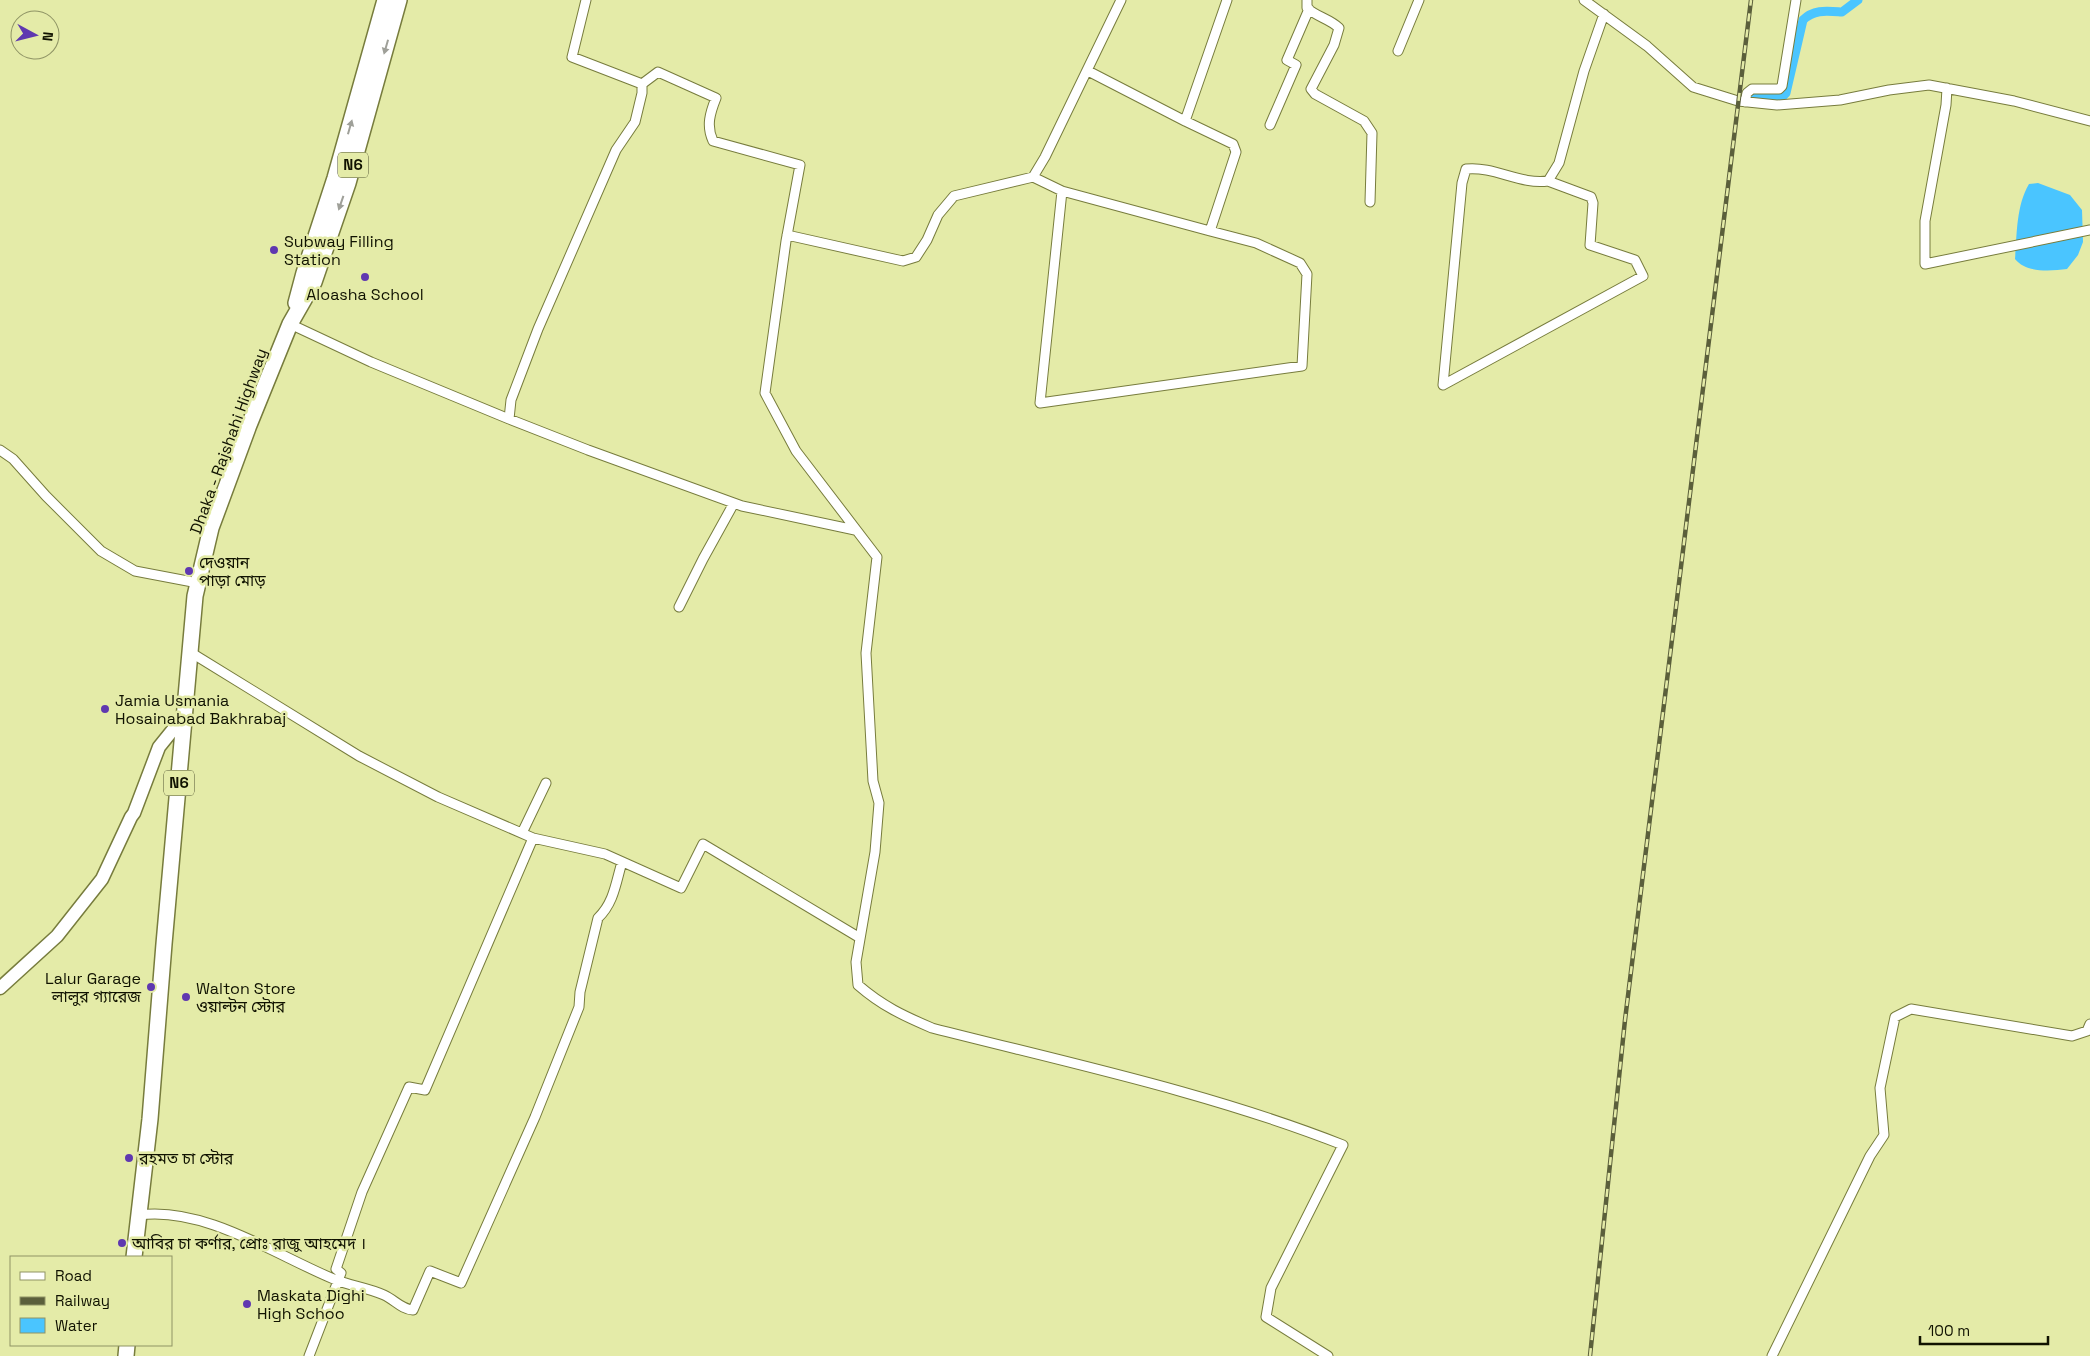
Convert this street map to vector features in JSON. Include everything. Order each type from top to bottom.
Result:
[{"type":"highway","name":"Dhaka - Rajshahi Highway","points":[[134,1256],[150,1119],[184,716],[198,583],[211,528],[249,425],[290,324],[304,273],[335,178],[385,0]]},
{"type":"highway","name":"Dhaka - Rajshahi Highway","points":[[290,324],[314,282],[348,183],[399,0]]},
{"type":"street","points":[[586,0],[572,57],[642,84]]},
{"type":"street","points":[[1033,177],[1088,71],[1121,0]]},
{"type":"street","points":[[1185,121],[1227,0]]},
{"type":"street","points":[[1398,51],[1419,0]]},
{"type":"street","points":[[1584,0],[1647,46],[1692,87],[1745,102],[1777,105],[1840,100],[1890,90],[1929,85],[2014,101],[2090,121]]},
{"type":"street","points":[[1745,102],[1747,93],[1752,89],[1778,90],[1782,86],[1796,0]]},
{"type":"street","points":[[1270,125],[1296,65],[1287,60],[1308,5],[1339,28],[1334,45],[1311,89],[1315,94],[1364,121],[1372,133],[1370,202]]},
{"type":"street","points":[[1548,180],[1590,197],[1593,203],[1590,245],[1635,260],[1643,276],[1443,385],[1462,183],[1466,169],[1480,167],[1536,183],[1548,180],[1559,163],[1584,71],[1604,14]]},
{"type":"street","points":[[1088,71],[1233,144],[1236,152],[1210,231]]},
{"type":"street","points":[[642,84],[658,72],[716,98],[709,114],[709,132],[713,141],[800,165],[787,235],[765,394],[796,451],[878,557],[866,653],[873,780],[879,803],[875,852],[856,962],[858,985],[877,1001],[906,1018],[932,1028],[1169,1088],[1290,1124],[1343,1145],[1271,1288],[1266,1317],[1328,1356]]},
{"type":"street","points":[[509,419],[511,400],[538,329],[616,150],[635,122],[642,93],[642,84]]},
{"type":"street","points":[[1947,88],[1925,221],[1925,264],[2090,230]]},
{"type":"street","points":[[787,235],[903,261],[916,257],[927,240],[938,215],[954,196],[1033,177],[1062,191],[1256,243],[1300,264],[1307,274],[1302,366],[1040,403],[1062,191]]},
{"type":"street","points":[[290,324],[371,362],[588,450],[734,503],[856,530]]},
{"type":"street","points":[[0,450],[13,459],[100,551],[135,571],[198,583]]},
{"type":"street","points":[[679,607],[734,503]]},
{"type":"street","points":[[190,652],[359,756],[438,798],[533,838],[604,854],[681,888],[703,844],[860,938]]},
{"type":"street","points":[[0,988],[57,936],[102,879],[134,813],[159,747],[184,716]]},
{"type":"street","points":[[522,833],[546,783]]},
{"type":"street","points":[[309,1356],[341,1272],[336,1269],[362,1192],[409,1087],[425,1090],[533,838]]},
{"type":"street","points":[[139,1215],[155,1213],[186,1218],[222,1228],[338,1280],[385,1295],[405,1310],[413,1310],[430,1271],[461,1283],[534,1117],[578,1007],[598,918],[607,909],[613,897],[622,862]]},
{"type":"street","points":[[1772,1356],[1870,1156],[1884,1135],[1880,1088],[1895,1016],[1911,1009],[2072,1036],[2087,1030],[2090,1024]]},
{"type":"water","points":[[2038,183],[2070,195],[2082,210],[2083,242],[2078,255],[2067,269],[2032,269],[2025,267],[2015,259],[2018,221],[2022,202],[2029,184]]},
{"type":"waterway","points":[[1753,97],[1783,96],[1786,93],[1803,20],[1807,16],[1816,12],[1842,12],[1858,0]]},
{"type":"railway","points":[[1590,1356],[1625,1020],[1751,0]]},
{"type":"place","name":"Subway Filling Station","points":[[274,250]]},
{"type":"place","name":"Aloasha School","points":[[365,277]]},
{"type":"place","name":"দেওয়ান পাড়া মোড়","points":[[189,571]]},
{"type":"place","name":"Jamia Usmania Hosainabad Bakhrabaj","points":[[105,709]]},
{"type":"place","name":"Lalur Garage লালুর গ্যারেজ","points":[[151,987]]},
{"type":"place","name":"Walton Store ওয়াল্টন স্টোর","points":[[186,997]]},
{"type":"place","name":"রহমত চা স্টোর","points":[[129,1158]]},
{"type":"place","name":"আবির চা কর্ণার, প্রোঃ রাজু আহমেদ ।","points":[[122,1243]]},
{"type":"place","name":"Maskata Dighi High Schoo","points":[[247,1304]]}]
